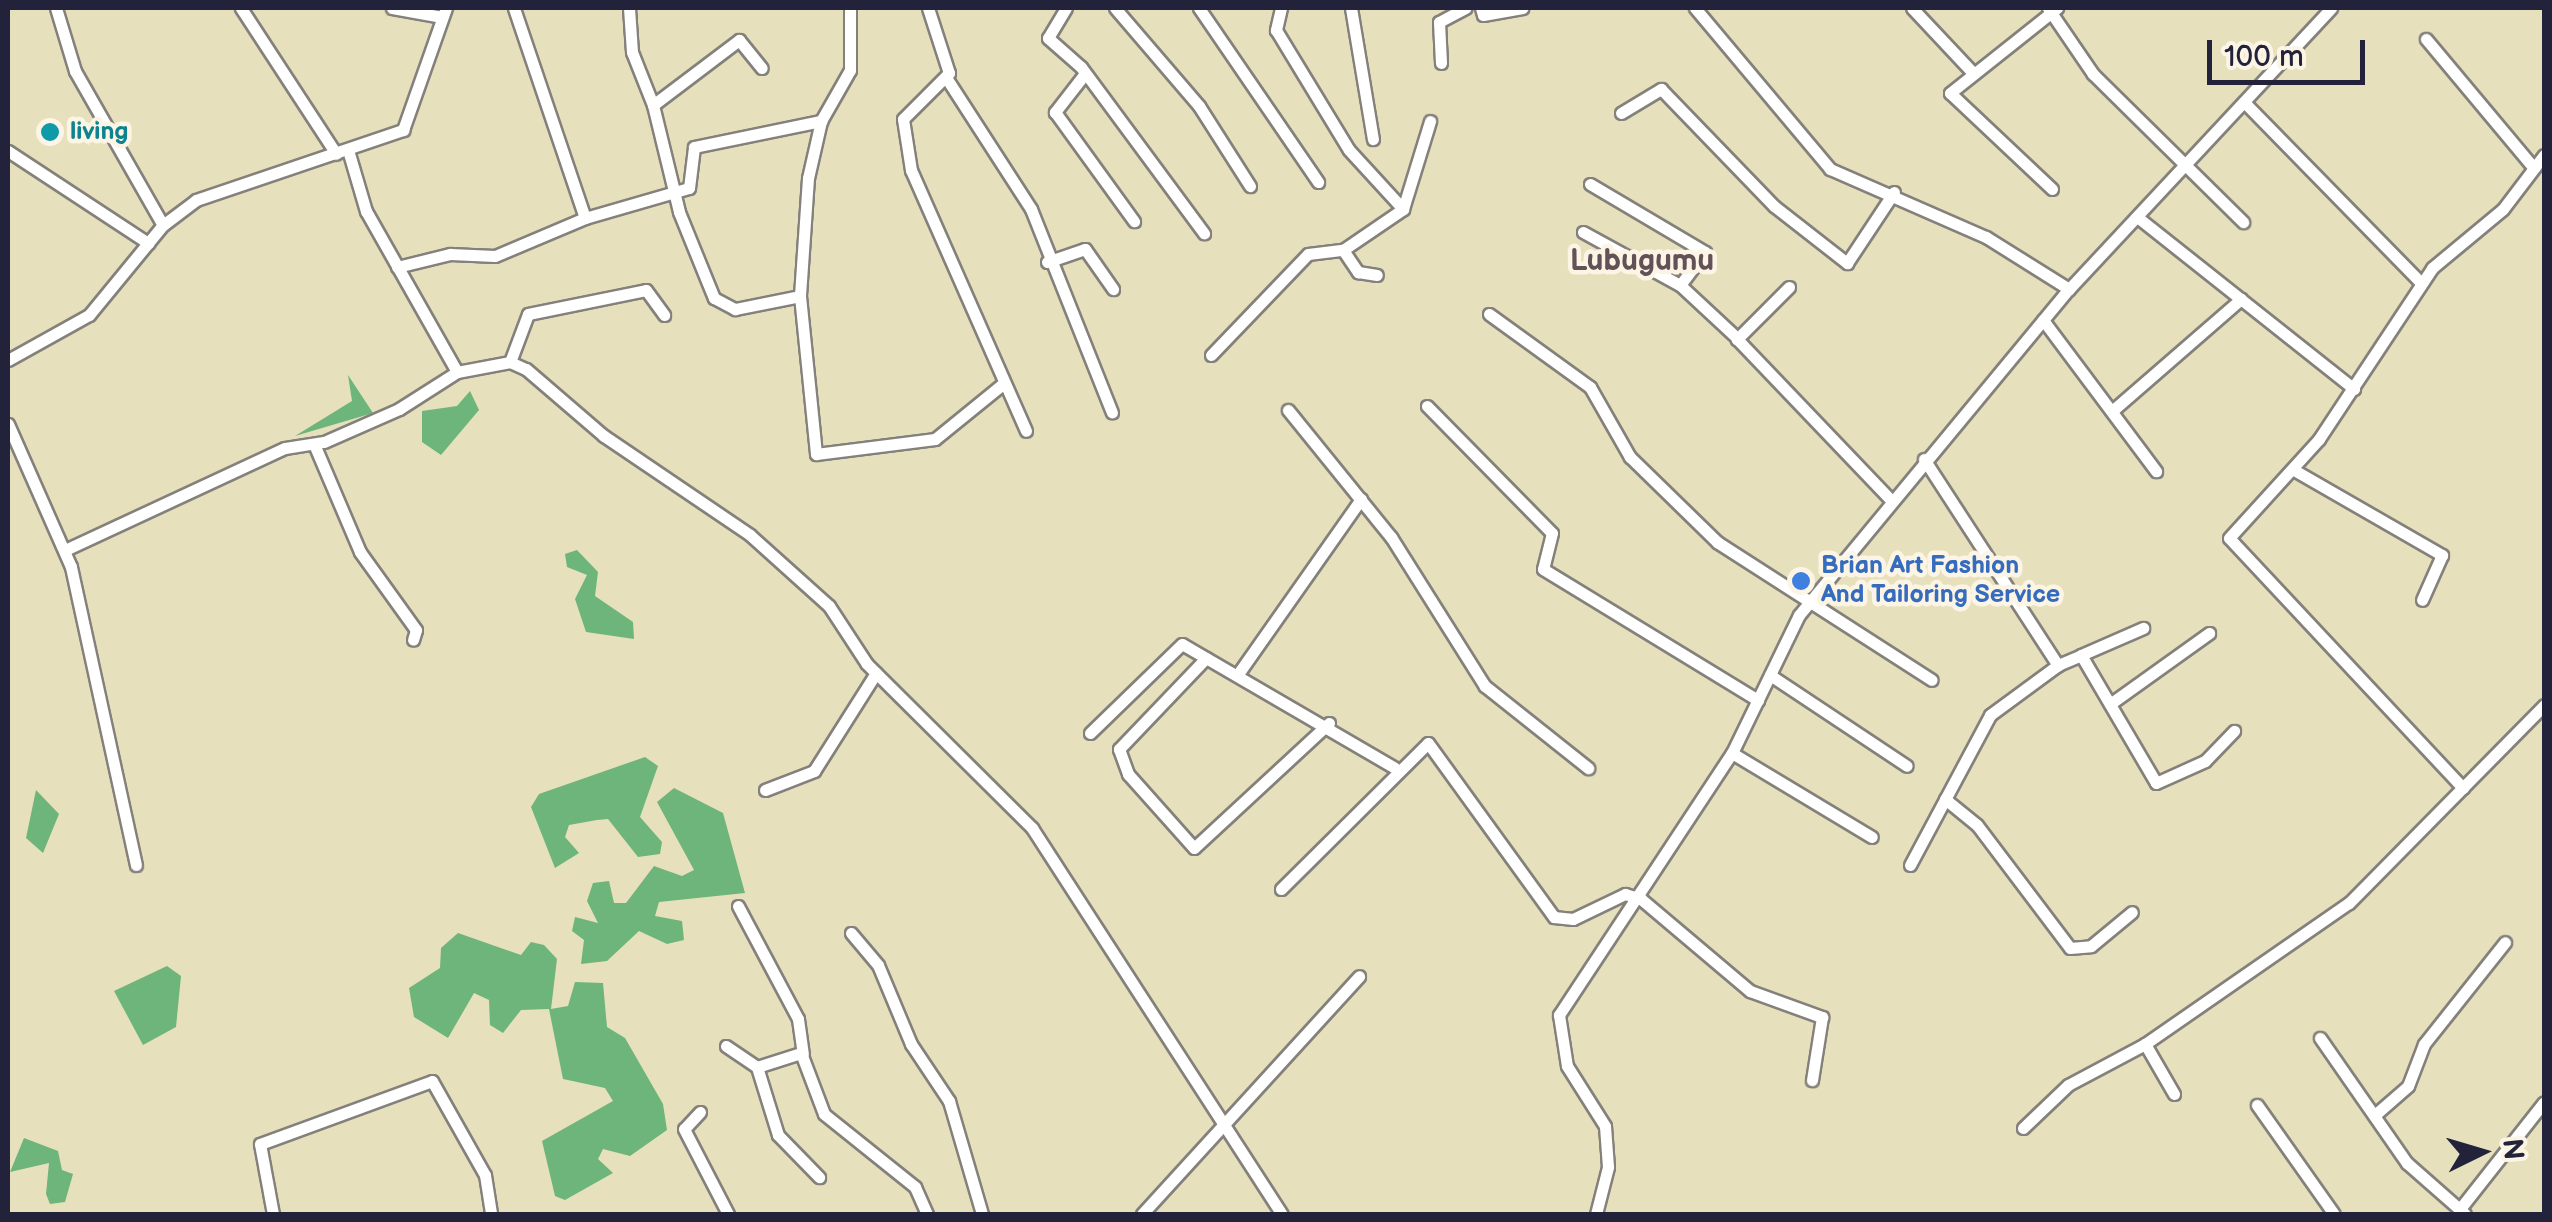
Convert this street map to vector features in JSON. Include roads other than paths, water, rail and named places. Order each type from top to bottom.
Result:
[{"type":"street","points":[[56,8],[74,71],[163,225]]},
{"type":"street","points":[[242,8],[342,152],[396,267],[457,372]]},
{"type":"street","points":[[8,360],[89,316],[163,225],[196,200],[390,139],[412,120],[444,12],[392,8]]},
{"type":"street","points":[[514,8],[585,218]]},
{"type":"street","points":[[630,8],[632,52],[653,105],[678,192],[723,308],[800,296]]},
{"type":"street","points":[[850,8],[850,70],[821,121],[800,296],[821,459],[935,439],[1004,383]]},
{"type":"street","points":[[928,8],[946,79],[1031,209],[1047,262],[1112,413]]},
{"type":"street","points":[[1066,8],[1045,33],[1084,76],[1204,232]]},
{"type":"street","points":[[1115,8],[1198,106],[1250,186]]},
{"type":"street","points":[[1199,8],[1318,182]]},
{"type":"street","points":[[1281,8],[1276,30],[1350,150],[1403,209]]},
{"type":"street","points":[[1351,8],[1374,139]]},
{"type":"street","points":[[1440,63],[1439,22],[1465,8]]},
{"type":"street","points":[[1481,8],[1483,15],[1522,8]]},
{"type":"street","points":[[1694,8],[1812,152],[1846,178],[1894,192],[2069,289]]},
{"type":"street","points":[[1912,8],[1973,73]]},
{"type":"street","points":[[1596,1214],[1608,1167],[1605,1126],[1566,1066],[1558,1026],[1732,753],[1810,596],[2069,289],[2141,220],[2180,169],[2330,8]]},
{"type":"street","points":[[2052,189],[1952,97],[1973,73],[2051,10],[2180,169],[2243,222]]},
{"type":"street","points":[[2426,39],[2534,168]]},
{"type":"street","points":[[653,105],[740,40],[762,68]]},
{"type":"street","points":[[1084,76],[1055,112],[1134,221]]},
{"type":"street","points":[[946,79],[902,127],[919,195],[1026,431]]},
{"type":"street","points":[[1621,113],[1661,88],[1774,206],[1847,263],[1894,192]]},
{"type":"street","points":[[2244,102],[2420,282]]},
{"type":"street","points":[[396,267],[450,254],[495,256],[585,218],[695,184],[694,147],[821,121]]},
{"type":"street","points":[[1211,355],[1308,254],[1343,250],[1403,209],[1430,121]]},
{"type":"street","points":[[8,151],[148,243]]},
{"type":"street","points":[[2462,788],[2231,544],[2232,532],[2294,470],[2354,389],[2420,282],[2544,155]]},
{"type":"street","points":[[1590,184],[1705,252],[1680,285]]},
{"type":"street","points":[[2141,220],[2354,389]]},
{"type":"street","points":[[1583,232],[1680,285],[1736,337],[1890,499]]},
{"type":"street","points":[[1047,262],[1085,249],[1113,289]]},
{"type":"street","points":[[1343,250],[1358,272],[1378,275]]},
{"type":"street","points":[[1736,337],[1789,287]]},
{"type":"street","points":[[510,362],[528,314],[646,290],[664,316]]},
{"type":"street","points":[[2112,411],[2241,299]]},
{"type":"street","points":[[1489,314],[1590,387],[1662,495],[1717,542],[1810,596],[1932,680]]},
{"type":"street","points":[[2042,320],[2156,471]]},
{"type":"street","points":[[65,550],[285,448],[314,444],[457,372],[510,362],[788,565],[876,673],[1032,828],[1282,1214]]},
{"type":"street","points":[[1427,406],[1552,533],[1543,568],[1758,700]]},
{"type":"street","points":[[1288,410],[1361,500],[1485,686],[1588,768]]},
{"type":"street","points":[[8,424],[65,550],[136,865]]},
{"type":"street","points":[[314,444],[360,552],[416,630],[413,640]]},
{"type":"street","points":[[1924,458],[2058,665]]},
{"type":"street","points":[[2294,470],[2442,554],[2422,600]]},
{"type":"street","points":[[1238,674],[1361,500]]},
{"type":"street","points":[[1910,866],[1990,715],[2058,665],[2142,628]]},
{"type":"street","points":[[2110,704],[2209,633]]},
{"type":"street","points":[[1090,733],[1174,648],[1206,658],[1329,722],[1395,768]]},
{"type":"street","points":[[2082,655],[2156,783],[2205,761],[2234,732]]},
{"type":"street","points":[[1206,658],[1118,749],[1128,774],[1194,848],[1329,722]]},
{"type":"street","points":[[765,790],[814,770],[876,673]]},
{"type":"street","points":[[1770,675],[1907,766]]},
{"type":"street","points":[[2024,1128],[2068,1085],[2145,1044],[2310,934],[2544,705]]},
{"type":"street","points":[[1281,889],[1395,768],[1430,744],[1554,918],[1573,919],[1625,894],[1641,898],[1741,985],[1824,1019],[1812,1080]]},
{"type":"street","points":[[1732,753],[1872,837]]},
{"type":"street","points":[[1944,798],[1978,825],[2073,950],[2132,912]]},
{"type":"street","points":[[738,906],[798,1019],[802,1054],[824,1114],[915,1187],[927,1214]]},
{"type":"street","points":[[852,933],[878,964],[910,1044],[950,1101],[982,1214]]},
{"type":"street","points":[[2376,1113],[2408,1086],[2424,1044],[2504,942]]},
{"type":"street","points":[[1142,1214],[1223,1118],[1358,976]]},
{"type":"street","points":[[2320,1038],[2376,1113],[2407,1163],[2461,1212],[2544,1102]]},
{"type":"street","points":[[2145,1044],[2174,1094]]},
{"type":"street","points":[[726,1046],[756,1067],[778,1135],[819,1177]]},
{"type":"street","points":[[756,1067],[802,1054]]},
{"type":"street","points":[[273,1214],[260,1144],[432,1082],[485,1176],[492,1214]]},
{"type":"street","points":[[2257,1106],[2334,1214]]},
{"type":"street","points":[[700,1112],[684,1129],[728,1214]]},
{"type":"place","name":"living","points":[[50,132]]},
{"type":"place","name":"Brian Art Fashion And Tailoring Service","points":[[1801,581]]},
{"type":"district","name":"Lubugumu","points":[[1642,261]]}]
